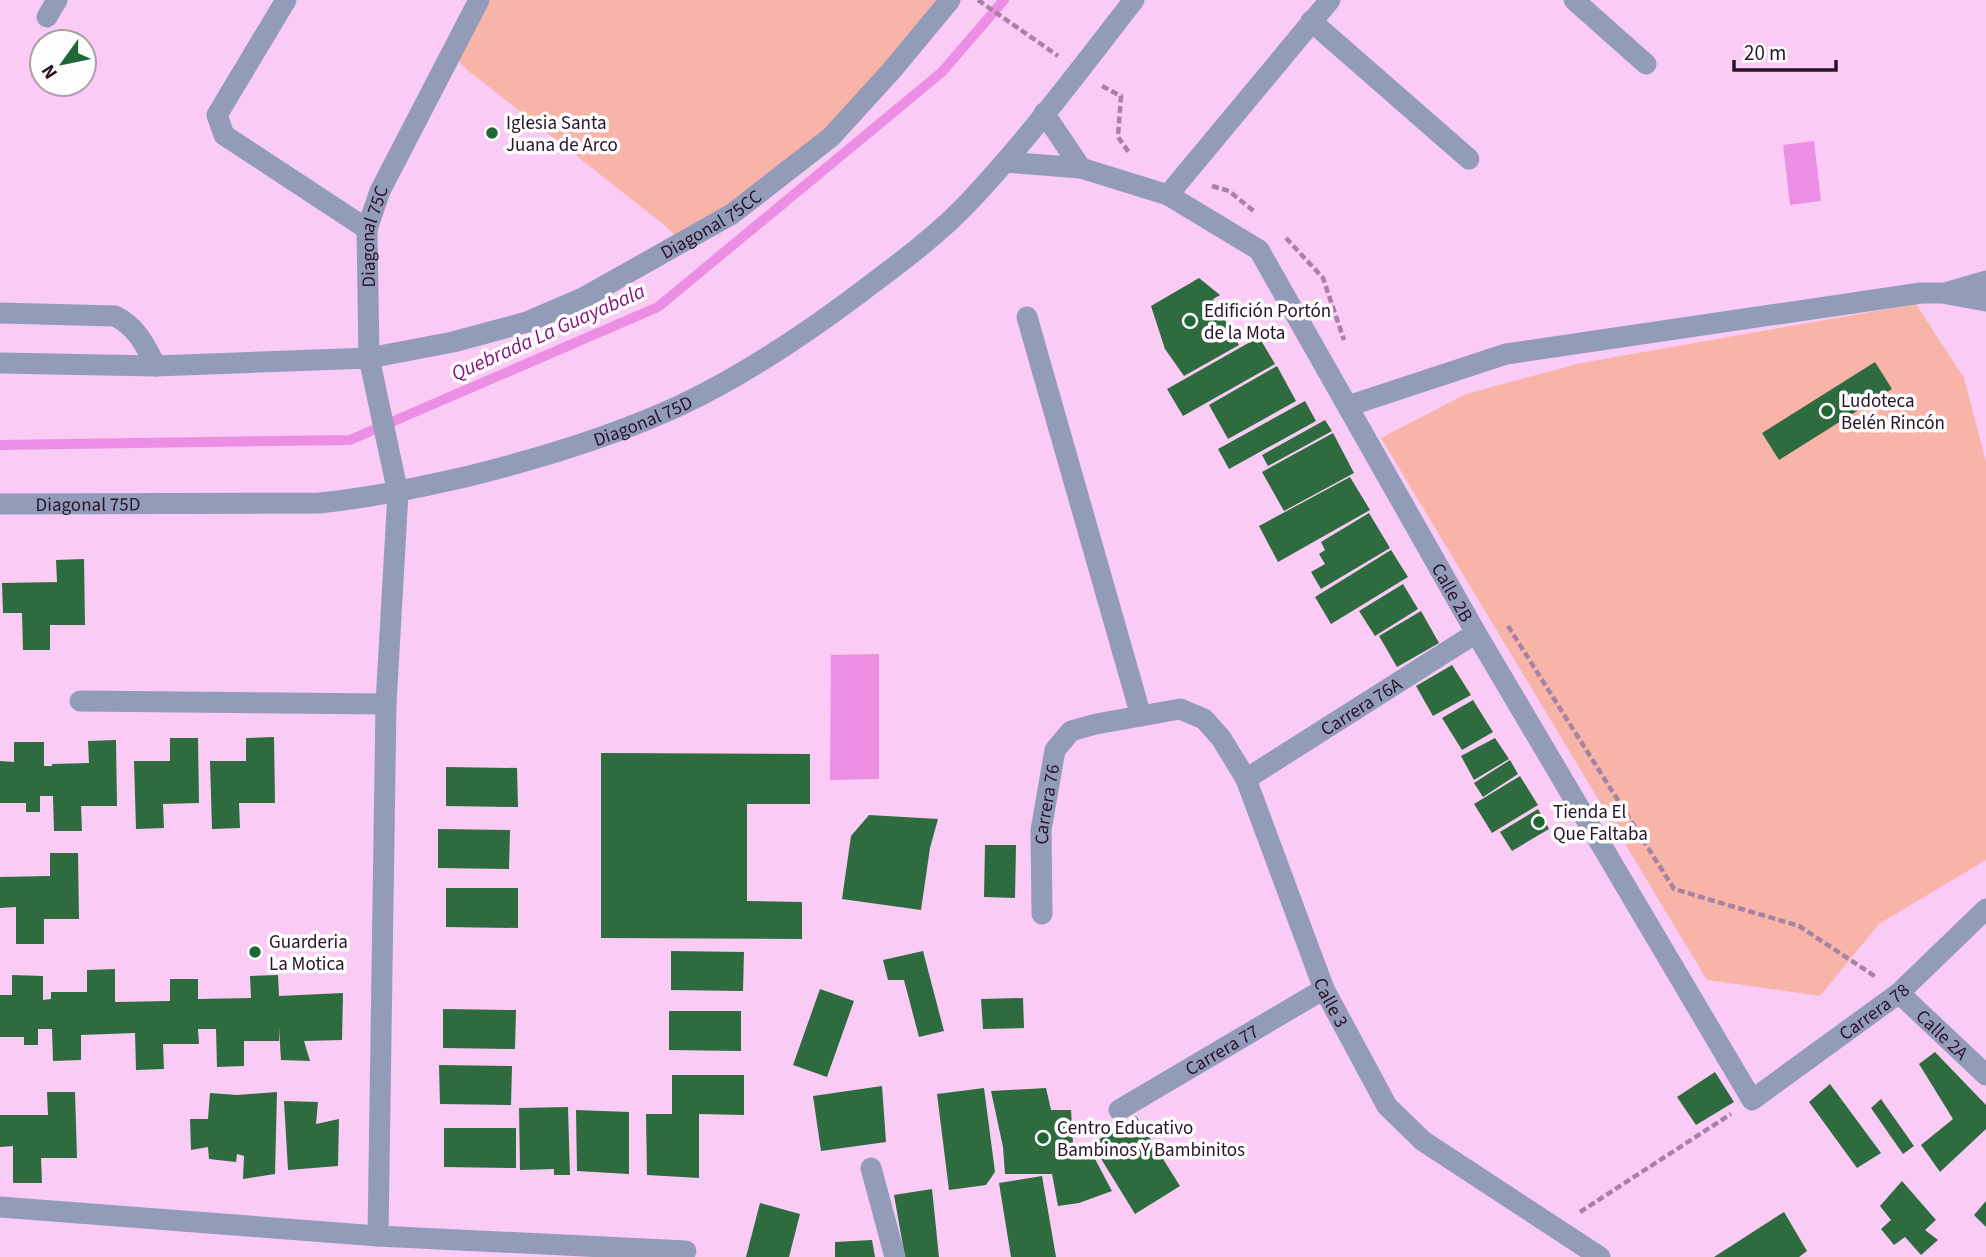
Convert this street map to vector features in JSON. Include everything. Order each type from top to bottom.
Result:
[{"type":"street","points":[[286,0],[217,115],[224,135],[367,229]]},
{"type":"street","name":"Diagonal 75C","points":[[377,1236],[386,704],[398,492],[369,358],[367,229],[380,191],[479,0]]},
{"type":"street","name":"Diagonal 75CC","points":[[369,358],[453,342],[527,322],[583,298],[732,214],[831,137],[892,70],[950,0]]},
{"type":"street","name":"Diagonal 75D","points":[[0,504],[319,503],[398,492],[568,449],[681,405],[742,372],[833,314],[907,258],[965,206],[1005,162],[1134,0]]},
{"type":"street","points":[[1168,195],[1330,0]]},
{"type":"street","points":[[1574,0],[1646,64]]},
{"type":"street","points":[[1311,21],[1469,159]]},
{"type":"street","points":[[1044,113],[1081,168]]},
{"type":"street","name":"Calle 2B","points":[[1005,162],[1081,168],[1168,195],[1259,250],[1476,634],[1752,1100]]},
{"type":"street","points":[[1942,293],[1986,281]]},
{"type":"street","points":[[1348,406],[1506,354],[1921,293],[1942,293],[1986,301]]},
{"type":"street","points":[[0,313],[115,316],[128,323],[140,336],[156,366]]},
{"type":"street","points":[[1027,317],[1141,716]]},
{"type":"street","points":[[0,363],[156,366],[369,358]]},
{"type":"street","name":"Carrera 76A","points":[[1247,779],[1476,634]]},
{"type":"street","points":[[80,701],[386,704]]},
{"type":"street","name":"Calle 3","points":[[1141,716],[1180,709],[1203,719],[1221,738],[1247,779],[1324,989],[1387,1105],[1423,1141],[1600,1257]]},
{"type":"street","name":"Carrera 76","points":[[1042,914],[1041,830],[1055,750],[1071,731],[1141,716]]},
{"type":"street","name":"Carrera 78","points":[[1752,1100],[1899,993],[1986,909]]},
{"type":"street","name":"Carrera 77","points":[[1119,1110],[1324,989]]},
{"type":"street","name":"Calle 2A","points":[[1899,993],[1986,1075]]},
{"type":"street","points":[[871,1168],[895,1257]]},
{"type":"street","points":[[0,1207],[377,1236],[686,1251]]},
{"type":"path","points":[[978,0],[1060,57]]},
{"type":"path","points":[[1078,70],[1121,96],[1118,137],[1133,158]]},
{"type":"path","points":[[1185,177],[1229,191],[1259,216]]},
{"type":"path","points":[[1279,232],[1323,278],[1348,352]]},
{"type":"path","points":[[1505,622],[1674,889],[1799,926],[1899,993]]},
{"type":"path","points":[[1555,1227],[1752,1100]]},
{"type":"shaded area","points":[[481,0],[950,0],[831,137],[683,242],[466,69],[452,53]]},
{"type":"shaded area","points":[[1814,141],[1821,201],[1790,205],[1783,145]]},
{"type":"shaded area","points":[[1916,304],[1964,378],[1986,462],[1986,860],[1879,924],[1820,996],[1707,980],[1381,438],[1466,394],[1581,363]]},
{"type":"shaded area","points":[[879,654],[879,779],[830,780],[831,655]]},
{"type":"building","name":"Edifición Portón de la Mota","points":[[1199,278],[1220,295],[1213,299],[1239,345],[1184,376],[1165,349],[1151,306]]},
{"type":"building","points":[[1259,337],[1275,364],[1183,416],[1167,389]]},
{"type":"building","name":"Ludoteca Belén Rincón","points":[[1875,362],[1892,389],[1779,460],[1762,433]]},
{"type":"building","points":[[1277,366],[1296,401],[1228,439],[1209,405]]},
{"type":"building","points":[[1305,401],[1316,421],[1229,469],[1218,449]]},
{"type":"building","points":[[1325,420],[1332,431],[1268,466],[1262,455]]},
{"type":"building","points":[[1333,433],[1354,473],[1284,511],[1262,472]]},
{"type":"building","points":[[1350,477],[1370,510],[1278,562],[1259,526]]},
{"type":"building","points":[[1369,513],[1390,548],[1321,589],[1311,572],[1325,564],[1319,554],[1325,550],[1321,542]]},
{"type":"building","points":[[1391,550],[1408,577],[1331,624],[1315,597]]},
{"type":"building","points":[[84,559],[85,625],[50,625],[50,650],[23,650],[22,613],[3,613],[2,583],[57,582],[56,560]]},
{"type":"building","points":[[1403,584],[1418,609],[1375,636],[1359,611]]},
{"type":"building","points":[[1421,611],[1439,643],[1397,667],[1379,636]]},
{"type":"building","points":[[1452,665],[1471,695],[1433,716],[1416,686]]},
{"type":"building","points":[[1473,700],[1493,732],[1462,750],[1442,718]]},
{"type":"building","points":[[274,737],[275,803],[239,803],[240,828],[212,829],[210,761],[246,761],[246,738]]},
{"type":"building","points":[[170,738],[198,738],[199,803],[163,804],[164,828],[136,829],[134,761],[170,761]]},
{"type":"building","points":[[1495,738],[1509,759],[1474,780],[1461,756]]},
{"type":"building","points":[[116,740],[117,806],[81,806],[82,831],[54,831],[53,796],[40,796],[40,812],[26,812],[26,803],[0,803],[0,761],[14,762],[14,742],[44,742],[44,766],[52,766],[89,763],[88,741]]},
{"type":"building","points":[[601,753],[810,754],[810,804],[747,804],[747,901],[802,902],[802,939],[601,938]]},
{"type":"building","points":[[1510,760],[1518,774],[1483,797],[1474,783]]},
{"type":"building","points":[[446,767],[517,768],[518,807],[446,806]]},
{"type":"building","points":[[1520,776],[1538,805],[1492,833],[1474,804]]},
{"type":"building","points":[[1538,809],[1549,829],[1512,851],[1500,832]]},
{"type":"building","points":[[869,815],[938,819],[930,848],[921,910],[842,899],[851,836]]},
{"type":"building","points":[[438,829],[510,830],[509,869],[438,868]]},
{"type":"building","points":[[985,845],[1016,845],[1015,898],[984,897]]},
{"type":"building","points":[[50,853],[78,853],[79,919],[44,919],[44,944],[16,944],[16,907],[0,908],[0,877],[50,876]]},
{"type":"building","points":[[446,888],[518,888],[518,928],[446,927]]},
{"type":"building","points":[[671,951],[744,952],[743,991],[671,990]]},
{"type":"building","points":[[923,951],[944,1031],[919,1037],[904,980],[888,980],[883,960]]},
{"type":"building","points":[[115,969],[115,1002],[170,1001],[170,979],[198,979],[198,999],[251,998],[250,976],[278,975],[279,996],[343,993],[342,1040],[304,1041],[310,1061],[281,1060],[279,1028],[279,1041],[244,1041],[244,1066],[217,1067],[216,1029],[198,1029],[199,1044],[163,1044],[164,1069],[136,1070],[135,1033],[81,1035],[81,1060],[53,1061],[52,1029],[38,1029],[38,1045],[24,1045],[24,1037],[0,1037],[0,995],[12,995],[12,975],[43,976],[43,1000],[51,999],[51,992],[87,992],[87,970]]},
{"type":"building","points":[[820,989],[854,1001],[827,1077],[793,1065]]},
{"type":"building","points":[[1023,998],[1024,1028],[983,1029],[981,999]]},
{"type":"building","points":[[443,1009],[516,1010],[515,1049],[443,1048]]},
{"type":"building","points":[[669,1011],[741,1011],[741,1051],[669,1050]]},
{"type":"building","points":[[1935,1052],[1986,1105],[1986,1129],[1940,1172],[1921,1145],[1953,1119],[1919,1064]]},
{"type":"building","points":[[439,1065],[512,1066],[511,1105],[440,1104]]},
{"type":"building","points":[[1715,1072],[1734,1102],[1696,1125],[1677,1097]]},
{"type":"building","points":[[672,1075],[744,1075],[744,1115],[699,1114],[699,1178],[647,1175],[646,1114],[672,1114]]},
{"type":"building","points":[[1830,1084],[1881,1153],[1857,1168],[1809,1102]]},
{"type":"building","points":[[882,1086],[886,1142],[821,1151],[813,1096]]},
{"type":"building","points":[[984,1088],[995,1172],[986,1185],[949,1190],[937,1094]]},
{"type":"building","points":[[1046,1088],[1051,1110],[1071,1110],[1073,1143],[1087,1144],[1112,1191],[1079,1203],[1058,1206],[1052,1174],[1005,1174],[1003,1147],[991,1091]]},
{"type":"building","points":[[47,1092],[75,1092],[77,1158],[41,1158],[42,1183],[13,1183],[13,1146],[0,1147],[0,1115],[48,1115]]},
{"type":"building","points":[[277,1092],[275,1174],[243,1179],[244,1156],[237,1154],[236,1162],[209,1159],[208,1147],[191,1150],[190,1119],[208,1119],[210,1093],[237,1095]]},
{"type":"building","points":[[1881,1099],[1914,1146],[1903,1154],[1871,1108]]},
{"type":"building","points":[[284,1101],[318,1102],[316,1124],[339,1119],[338,1166],[288,1170]]},
{"type":"building","points":[[568,1107],[570,1175],[554,1175],[554,1169],[520,1170],[519,1108]]},
{"type":"building","points":[[576,1110],[629,1112],[629,1174],[577,1171]]},
{"type":"building","points":[[1136,1116],[1180,1186],[1135,1214],[1092,1144]]},
{"type":"building","points":[[444,1128],[516,1128],[516,1168],[444,1167]]},
{"type":"building","points":[[1042,1176],[1056,1257],[1011,1257],[999,1183]]},
{"type":"building","points":[[1902,1181],[1936,1220],[1925,1230],[1938,1240],[1921,1255],[1905,1237],[1894,1245],[1881,1229],[1891,1220],[1880,1206]]},
{"type":"building","points":[[932,1189],[939,1257],[905,1257],[894,1195]]},
{"type":"building","points":[[1986,1201],[1986,1227],[1974,1215]]},
{"type":"building","points":[[760,1203],[800,1214],[789,1257],[746,1257]]},
{"type":"building","points":[[1784,1212],[1807,1251],[1799,1257],[1714,1257]]},
{"type":"building","points":[[872,1240],[875,1257],[835,1257],[835,1242]]},
{"type":"waterway","name":"Quebrada La Guayabala","points":[[0,445],[350,440],[658,307],[942,72],[1004,0]]},
{"type":"place","name":"Iglesia Santa Juana de Arco","points":[[492,133]]},
{"type":"place","name":"Edifición Portón de la Mota","points":[[1190,321]]},
{"type":"place","name":"Ludoteca Belén Rincón","points":[[1827,411]]},
{"type":"place","name":"Tienda El Que Faltaba","points":[[1539,822]]},
{"type":"place","name":"Guarderia La Motica","points":[[255,952]]},
{"type":"place","name":"Centro Educativo Bambinos Y Bambinitos","points":[[1043,1138]]}]
